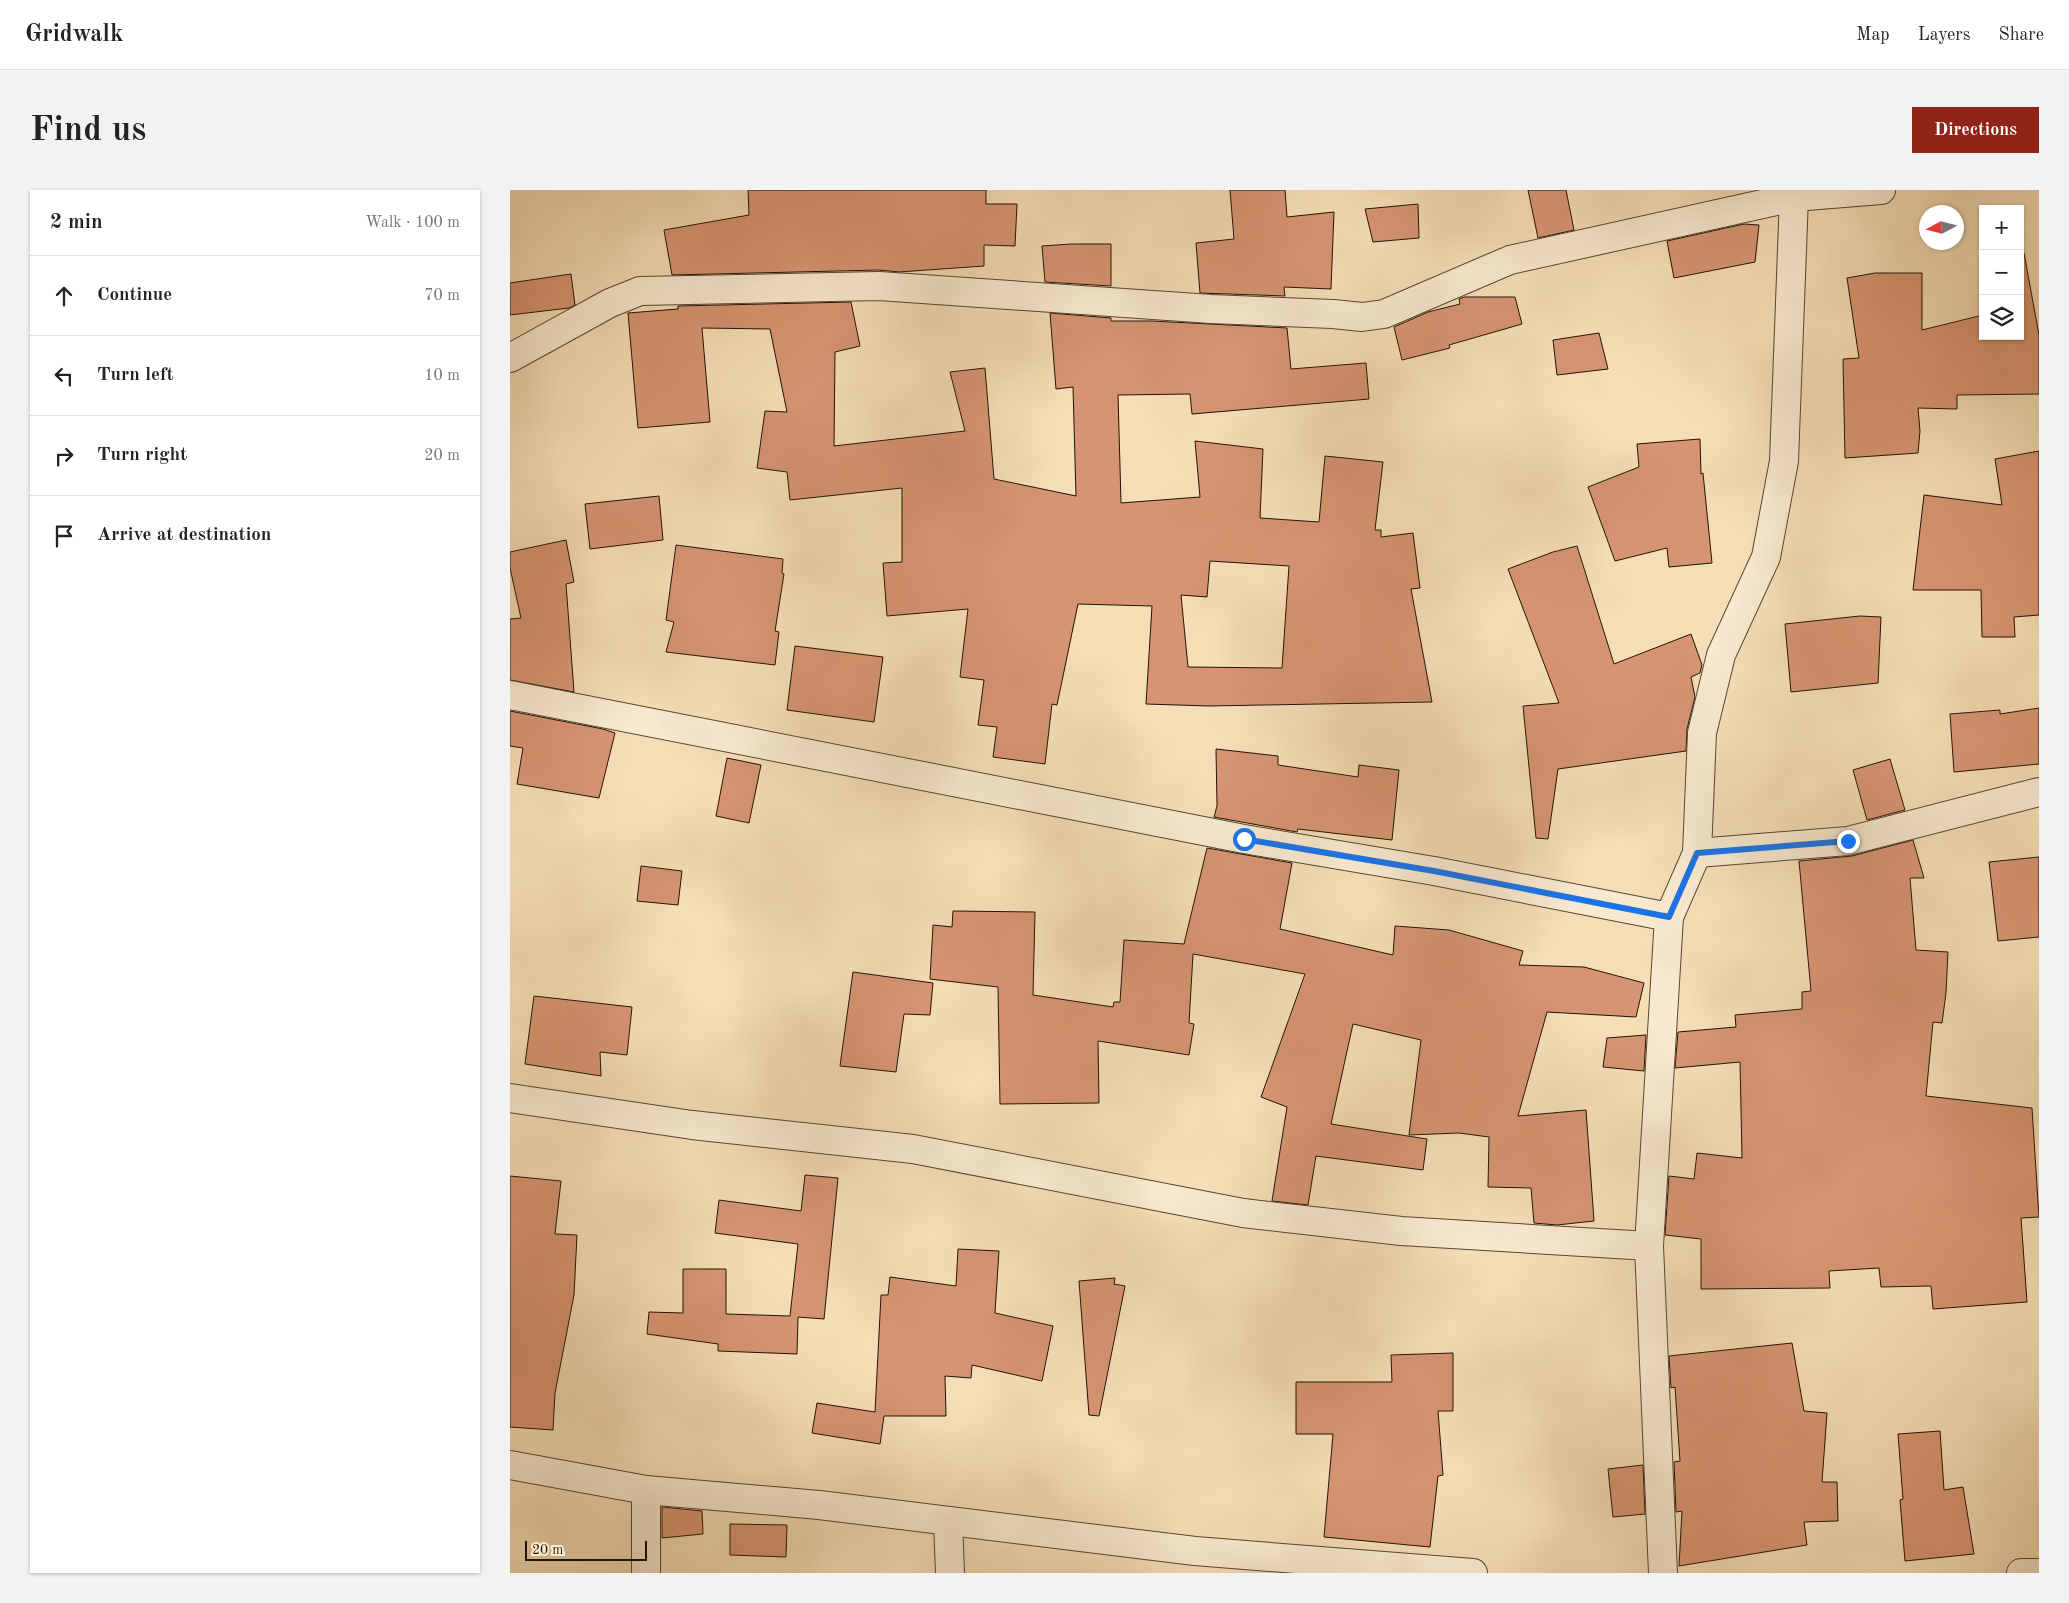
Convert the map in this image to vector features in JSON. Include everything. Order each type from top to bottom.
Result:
[{"type":"street","points":[[510,358],[610,302],[640,292],[879,286],[1210,309],[1334,314],[1362,317],[1384,314],[1510,260],[1794,197],[1881,190]]},
{"type":"street","points":[[1663,1573],[1649,1246],[1669,917],[1697,853],[1702,733],[1721,655],[1766,557],[1784,461],[1794,197]]},
{"type":"street","points":[[510,695],[1244,839],[1434,871],[1669,917]]},
{"type":"street","points":[[1697,853],[1848,841],[2039,792]]},
{"type":"street","points":[[510,1098],[692,1124],[913,1149],[1243,1213],[1401,1231],[1649,1246]]},
{"type":"street","points":[[510,1465],[646,1490],[819,1505],[1195,1551],[1474,1573]]},
{"type":"street","points":[[646,1490],[646,1573]]},
{"type":"street","points":[[948,1521],[950,1573]]},
{"type":"street","points":[[2021,1573],[2039,1572]]},
{"type":"building","points":[[748,190],[986,190],[986,204],[1017,204],[1015,246],[984,245],[984,266],[899,272],[879,270],[672,275],[664,230],[749,215]]},
{"type":"building","points":[[1230,190],[1285,190],[1287,217],[1334,212],[1331,289],[1284,287],[1285,296],[1200,293],[1196,243],[1234,239]]},
{"type":"building","points":[[1528,190],[1566,190],[1574,230],[1538,238]]},
{"type":"building","points":[[1418,204],[1419,238],[1373,242],[1365,209]]},
{"type":"building","points":[[1744,224],[1759,225],[1755,262],[1674,278],[1667,241]]},
{"type":"building","points":[[1111,244],[1111,286],[1045,282],[1042,246]]},
{"type":"building","points":[[2024,253],[2039,335],[2039,394],[1957,395],[1957,409],[1918,408],[1920,431],[1918,453],[1845,458],[1843,359],[1859,358],[1847,278],[1875,273],[1922,273],[1922,330],[1979,316],[1979,340],[2024,340]]},
{"type":"building","points":[[571,274],[575,305],[569,308],[510,315],[510,283]]},
{"type":"building","points":[[1464,297],[1515,297],[1522,324],[1449,345],[1450,348],[1402,360],[1394,327],[1428,312],[1460,304],[1459,299]]},
{"type":"building","points":[[851,302],[860,346],[835,352],[834,446],[965,431],[950,372],[985,368],[994,479],[1076,496],[1073,387],[1056,389],[1050,313],[1111,318],[1111,321],[1152,321],[1287,328],[1291,369],[1366,363],[1369,399],[1192,414],[1190,394],[1118,395],[1121,503],[1200,497],[1195,441],[1263,449],[1260,518],[1319,522],[1325,456],[1383,462],[1375,530],[1381,530],[1381,537],[1413,533],[1420,588],[1411,589],[1432,702],[1209,706],[1146,704],[1152,606],[1078,604],[1057,705],[1052,704],[1045,764],[993,757],[997,727],[978,725],[984,680],[960,677],[968,609],[887,616],[883,563],[902,562],[902,488],[790,500],[787,472],[757,468],[765,411],[787,412],[770,329],[702,328],[710,422],[638,428],[628,313],[678,309],[678,306]],"holes":[[[1210,561],[1289,566],[1282,668],[1188,667],[1181,595],[1207,597]]]},
{"type":"building","points":[[1599,333],[1608,369],[1557,375],[1553,340]]},
{"type":"building","points":[[1700,439],[1701,474],[1703,473],[1712,563],[1669,567],[1667,548],[1615,561],[1588,487],[1639,467],[1637,444]]},
{"type":"building","points":[[2039,451],[2039,615],[2014,617],[2015,637],[1982,637],[1981,590],[1913,590],[1924,495],[2002,505],[1995,459]]},
{"type":"building","points":[[659,496],[663,540],[590,549],[585,504]]},
{"type":"building","points":[[566,540],[574,582],[566,584],[574,692],[510,680],[510,619],[521,618],[510,568],[510,552]]},
{"type":"building","points":[[676,545],[783,559],[782,573],[784,574],[775,631],[779,632],[775,665],[666,652],[674,622],[666,620]]},
{"type":"building","points":[[1577,546],[1614,664],[1691,634],[1702,665],[1700,673],[1691,677],[1695,697],[1687,729],[1686,751],[1558,769],[1548,839],[1536,838],[1523,706],[1559,703],[1508,569],[1553,552]]},
{"type":"building","points":[[1860,616],[1881,617],[1878,683],[1791,692],[1785,624]]},
{"type":"building","points":[[795,646],[883,657],[874,722],[787,710]]},
{"type":"building","points":[[2039,708],[2039,764],[1954,772],[1950,714],[2000,710],[2000,714]]},
{"type":"building","points":[[510,711],[615,733],[599,798],[517,784],[523,748],[510,746]]},
{"type":"building","points":[[1216,749],[1278,756],[1278,765],[1358,777],[1359,765],[1399,770],[1392,840],[1298,829],[1297,832],[1214,817],[1217,806]]},
{"type":"building","points":[[727,758],[761,765],[749,823],[716,816]]},
{"type":"building","points":[[1890,759],[1905,810],[1867,820],[1853,770]]},
{"type":"building","points":[[1913,840],[1924,878],[1910,878],[1916,950],[1948,952],[1942,1023],[1933,1022],[1926,1096],[2032,1108],[2039,1217],[2021,1218],[2027,1302],[1933,1309],[1931,1286],[1881,1287],[1879,1268],[1829,1271],[1830,1288],[1701,1289],[1701,1239],[1665,1235],[1669,1176],[1694,1179],[1697,1153],[1742,1158],[1740,1062],[1675,1068],[1678,1032],[1736,1027],[1735,1015],[1802,1009],[1802,992],[1811,991],[1799,861],[1852,856]]},
{"type":"building","points":[[1207,848],[1292,863],[1280,929],[1393,955],[1395,926],[1449,930],[1523,951],[1519,965],[1584,967],[1644,983],[1636,1017],[1547,1012],[1518,1116],[1586,1110],[1594,1221],[1557,1225],[1534,1223],[1531,1188],[1488,1187],[1489,1137],[1459,1133],[1409,1135],[1421,1040],[1353,1024],[1331,1124],[1427,1139],[1423,1170],[1316,1156],[1308,1205],[1272,1201],[1287,1107],[1261,1097],[1305,974],[1193,954],[1189,1023],[1194,1024],[1189,1055],[1098,1041],[1099,1103],[1000,1104],[998,987],[930,979],[933,925],[952,927],[953,911],[1035,912],[1033,995],[1113,1007],[1114,1002],[1120,1002],[1124,940],[1184,944]]},
{"type":"building","points":[[2039,857],[2039,937],[1998,941],[1989,862]]},
{"type":"building","points":[[641,866],[682,871],[678,905],[637,901]]},
{"type":"building","points":[[853,972],[933,983],[930,1015],[904,1014],[896,1072],[840,1066]]},
{"type":"building","points":[[534,996],[632,1007],[627,1055],[600,1052],[601,1076],[525,1064]]},
{"type":"building","points":[[1646,1035],[1644,1071],[1603,1067],[1607,1038]]},
{"type":"building","points":[[805,1175],[838,1178],[824,1319],[798,1317],[797,1354],[718,1351],[718,1344],[647,1334],[649,1312],[683,1313],[683,1269],[726,1269],[726,1314],[790,1316],[798,1244],[715,1233],[719,1200],[801,1211]]},
{"type":"building","points":[[510,1176],[561,1181],[555,1234],[577,1235],[574,1295],[555,1393],[553,1430],[510,1427]]},
{"type":"building","points":[[958,1249],[999,1251],[995,1313],[1053,1326],[1042,1381],[972,1365],[971,1378],[945,1376],[946,1416],[884,1416],[880,1444],[812,1433],[817,1403],[875,1412],[881,1295],[888,1295],[890,1277],[956,1286]]},
{"type":"building","points":[[1115,1278],[1114,1284],[1125,1286],[1099,1416],[1089,1415],[1079,1281]]},
{"type":"building","points":[[1792,1343],[1804,1411],[1827,1413],[1822,1482],[1837,1482],[1838,1521],[1804,1522],[1807,1545],[1679,1566],[1682,1511],[1676,1512],[1674,1462],[1680,1461],[1675,1387],[1671,1388],[1669,1356]]},
{"type":"building","points":[[1453,1353],[1453,1411],[1438,1411],[1443,1475],[1438,1476],[1430,1547],[1324,1537],[1333,1434],[1296,1434],[1296,1382],[1392,1382],[1391,1355]]},
{"type":"building","points":[[1940,1431],[1944,1490],[1963,1487],[1974,1554],[1905,1561],[1900,1500],[1903,1499],[1898,1434]]},
{"type":"building","points":[[1643,1465],[1645,1514],[1613,1517],[1608,1469]]},
{"type":"building","points":[[662,1507],[702,1511],[703,1534],[662,1538]]},
{"type":"building","points":[[730,1524],[787,1525],[786,1557],[730,1555]]},
{"type":"route","points":[[1244,839],[1434,871],[1669,917],[1697,853],[1848,841]]}]
